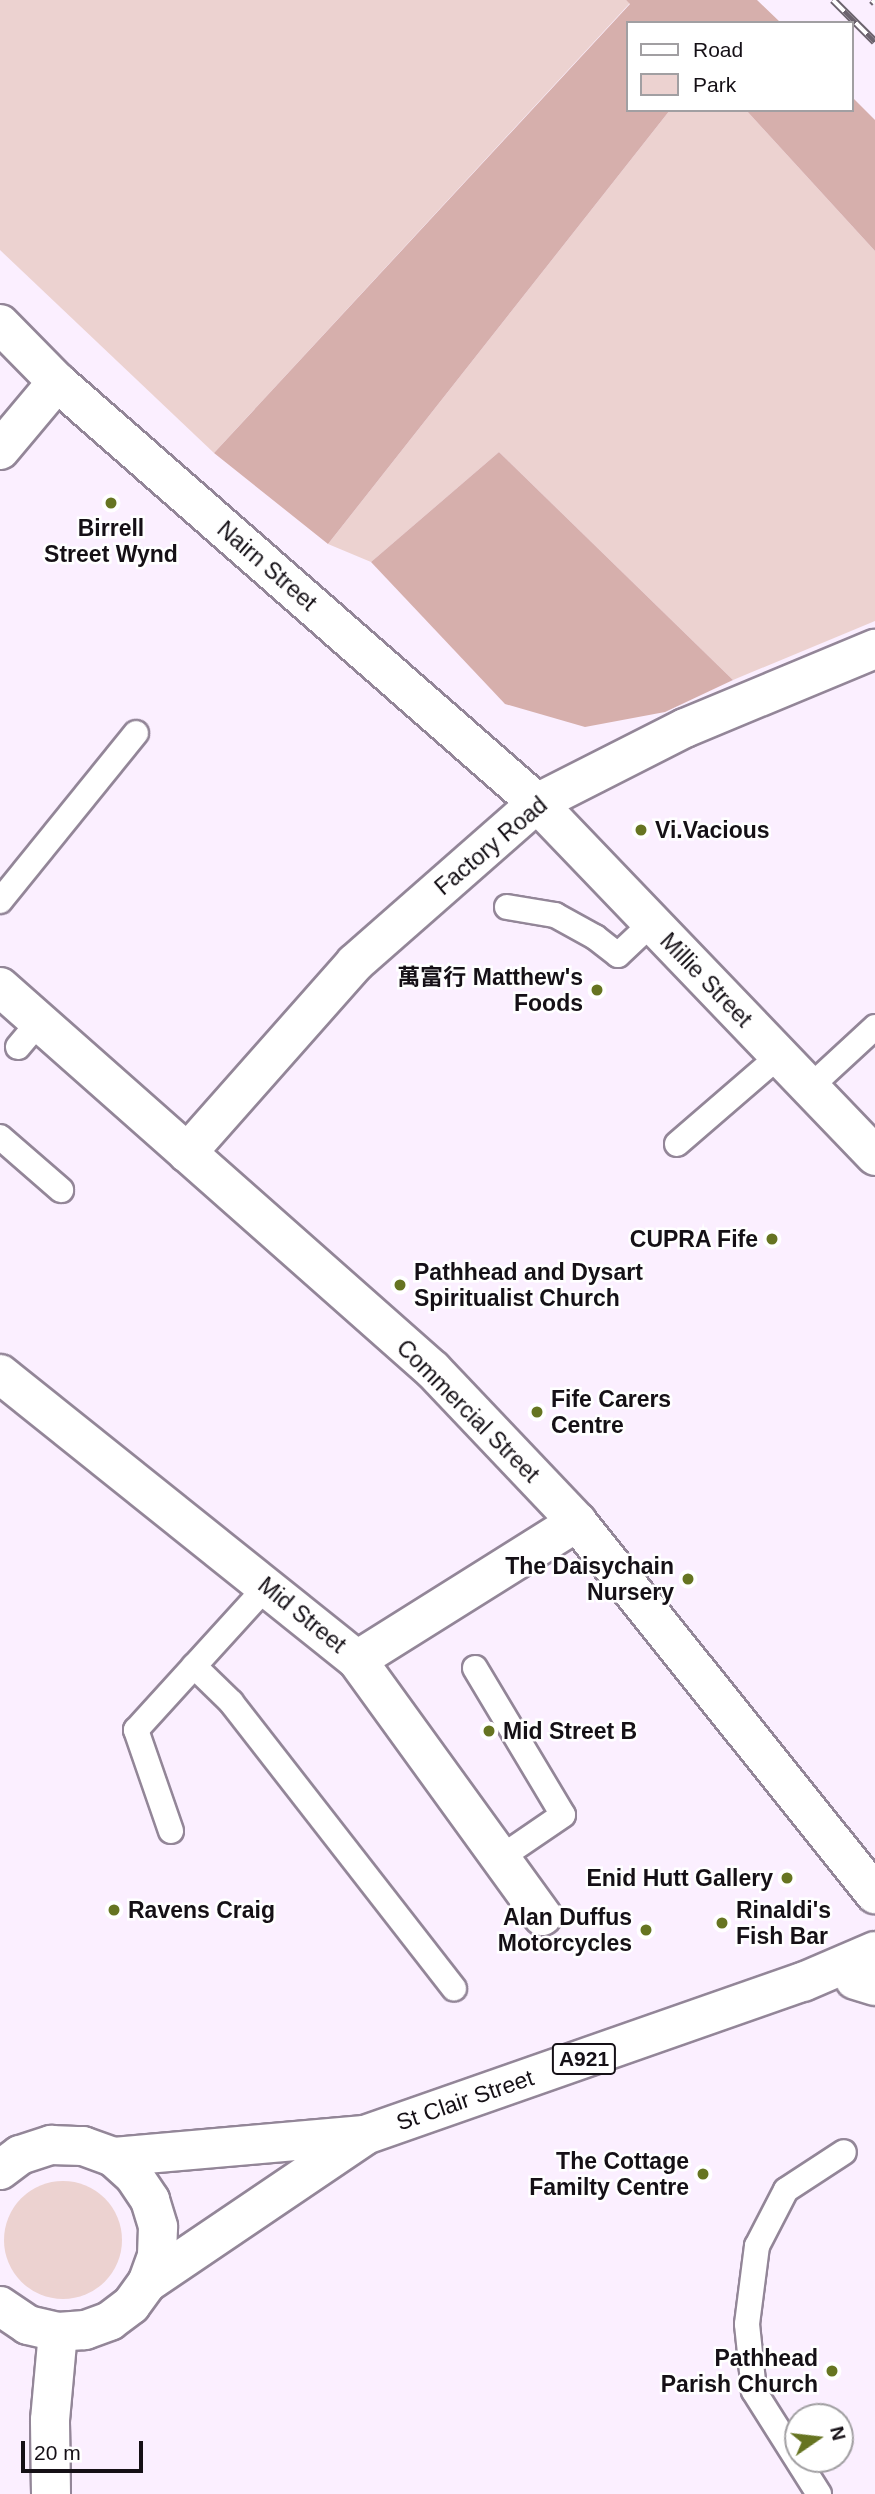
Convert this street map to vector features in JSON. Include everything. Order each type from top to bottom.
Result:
[{"type":"street","name":"Nairn Street","points":[[0,324],[57,382],[537,803]]},
{"type":"street","points":[[0,450],[57,382]]},
{"type":"street","name":"Factory Road","points":[[187,1153],[355,963],[537,803],[685,728],[875,649]]},
{"type":"street","name":"Millie Street","points":[[537,803],[875,1156]]},
{"type":"street","name":"Commercial Street","points":[[0,987],[29,1034],[187,1153],[433,1370],[577,1522],[875,1894]]},
{"type":"street","name":"Mid Street","points":[[0,1374],[357,1660],[542,1916]]},
{"type":"street","points":[[357,1660],[577,1522]]},
{"type":"street","name":"St Clair Street","points":[[113,2157],[365,2135],[803,1982],[870,1974]]},
{"type":"street","name":"St Clair Street","points":[[147,2283],[365,2135]]},
{"type":"street","name":"A921","points":[[0,2170],[20,2155],[51,2145],[83,2146],[113,2157],[134,2176],[150,2200],[155,2218],[157,2256],[147,2283],[131,2305],[110,2321],[85,2330],[58,2332],[28,2325],[0,2306]]},
{"type":"street","points":[[51,2494],[50,2420],[58,2332]]},
{"type":"lane","points":[[0,901],[136,733]]},
{"type":"lane","points":[[507,907],[555,915],[595,937],[618,955],[652,923]]},
{"type":"lane","points":[[809,1087],[875,1027]]},
{"type":"lane","points":[[677,1144],[779,1056]]},
{"type":"lane","points":[[0,1137],[61,1190]]},
{"type":"lane","points":[[171,1831],[136,1730],[266,1587]]},
{"type":"lane","points":[[194,1666],[231,1702],[454,1988]]},
{"type":"lane","points":[[475,1668],[563,1815],[500,1858]]},
{"type":"lane","points":[[819,2494],[754,2391],[747,2324],[757,2246],[786,2190],[844,2151]]},
{"type":"green space","points":[[0,0],[626,0],[630,3],[214,453],[0,250]]},
{"type":"green space","points":[[668,112],[748,112],[875,251],[875,621],[733,680],[499,452],[371,562],[328,544]]},
{"type":"green space","points":[[63,2181],[86,2185],[105,2198],[118,2217],[122,2240],[118,2263],[105,2282],[86,2295],[63,2299],[40,2295],[21,2282],[8,2263],[4,2240],[8,2217],[21,2198],[40,2185]]},
{"type":"shaded area","points":[[626,0],[757,0],[779,21],[626,21],[626,112],[668,112],[328,544],[214,453],[630,4]]},
{"type":"shaded area","points":[[854,99],[875,120],[875,251],[748,112],[854,112]]},
{"type":"shaded area","points":[[499,452],[733,680],[665,712],[585,727],[505,704],[371,562]]},
{"type":"railway","points":[[833,0],[875,42]]},
{"type":"railway","points":[[872,0],[875,3]]},
{"type":"place","name":"Birrell Street Wynd","points":[[111,503]]},
{"type":"place","name":"Vi.Vacious","points":[[641,830]]},
{"type":"place","name":"萬富行 Matthew's Foods","points":[[597,990]]},
{"type":"place","name":"CUPRA Fife","points":[[772,1239]]},
{"type":"place","name":"Pathhead and Dysart Spiritualist Church","points":[[400,1285]]},
{"type":"place","name":"Fife Carers Centre","points":[[537,1412]]},
{"type":"place","name":"The Daisychain Nursery","points":[[688,1579]]},
{"type":"place","name":"Mid Street B","points":[[489,1731]]},
{"type":"place","name":"Enid Hutt Gallery","points":[[787,1878]]},
{"type":"place","name":"Ravens Craig","points":[[114,1910]]},
{"type":"place","name":"Rinaldi's Fish Bar","points":[[722,1923]]},
{"type":"place","name":"Alan Duffus Motorcycles","points":[[646,1930]]},
{"type":"place","name":"The Cottage Familty Centre","points":[[703,2174]]},
{"type":"place","name":"Pathhead Parish Church","points":[[832,2371]]}]
